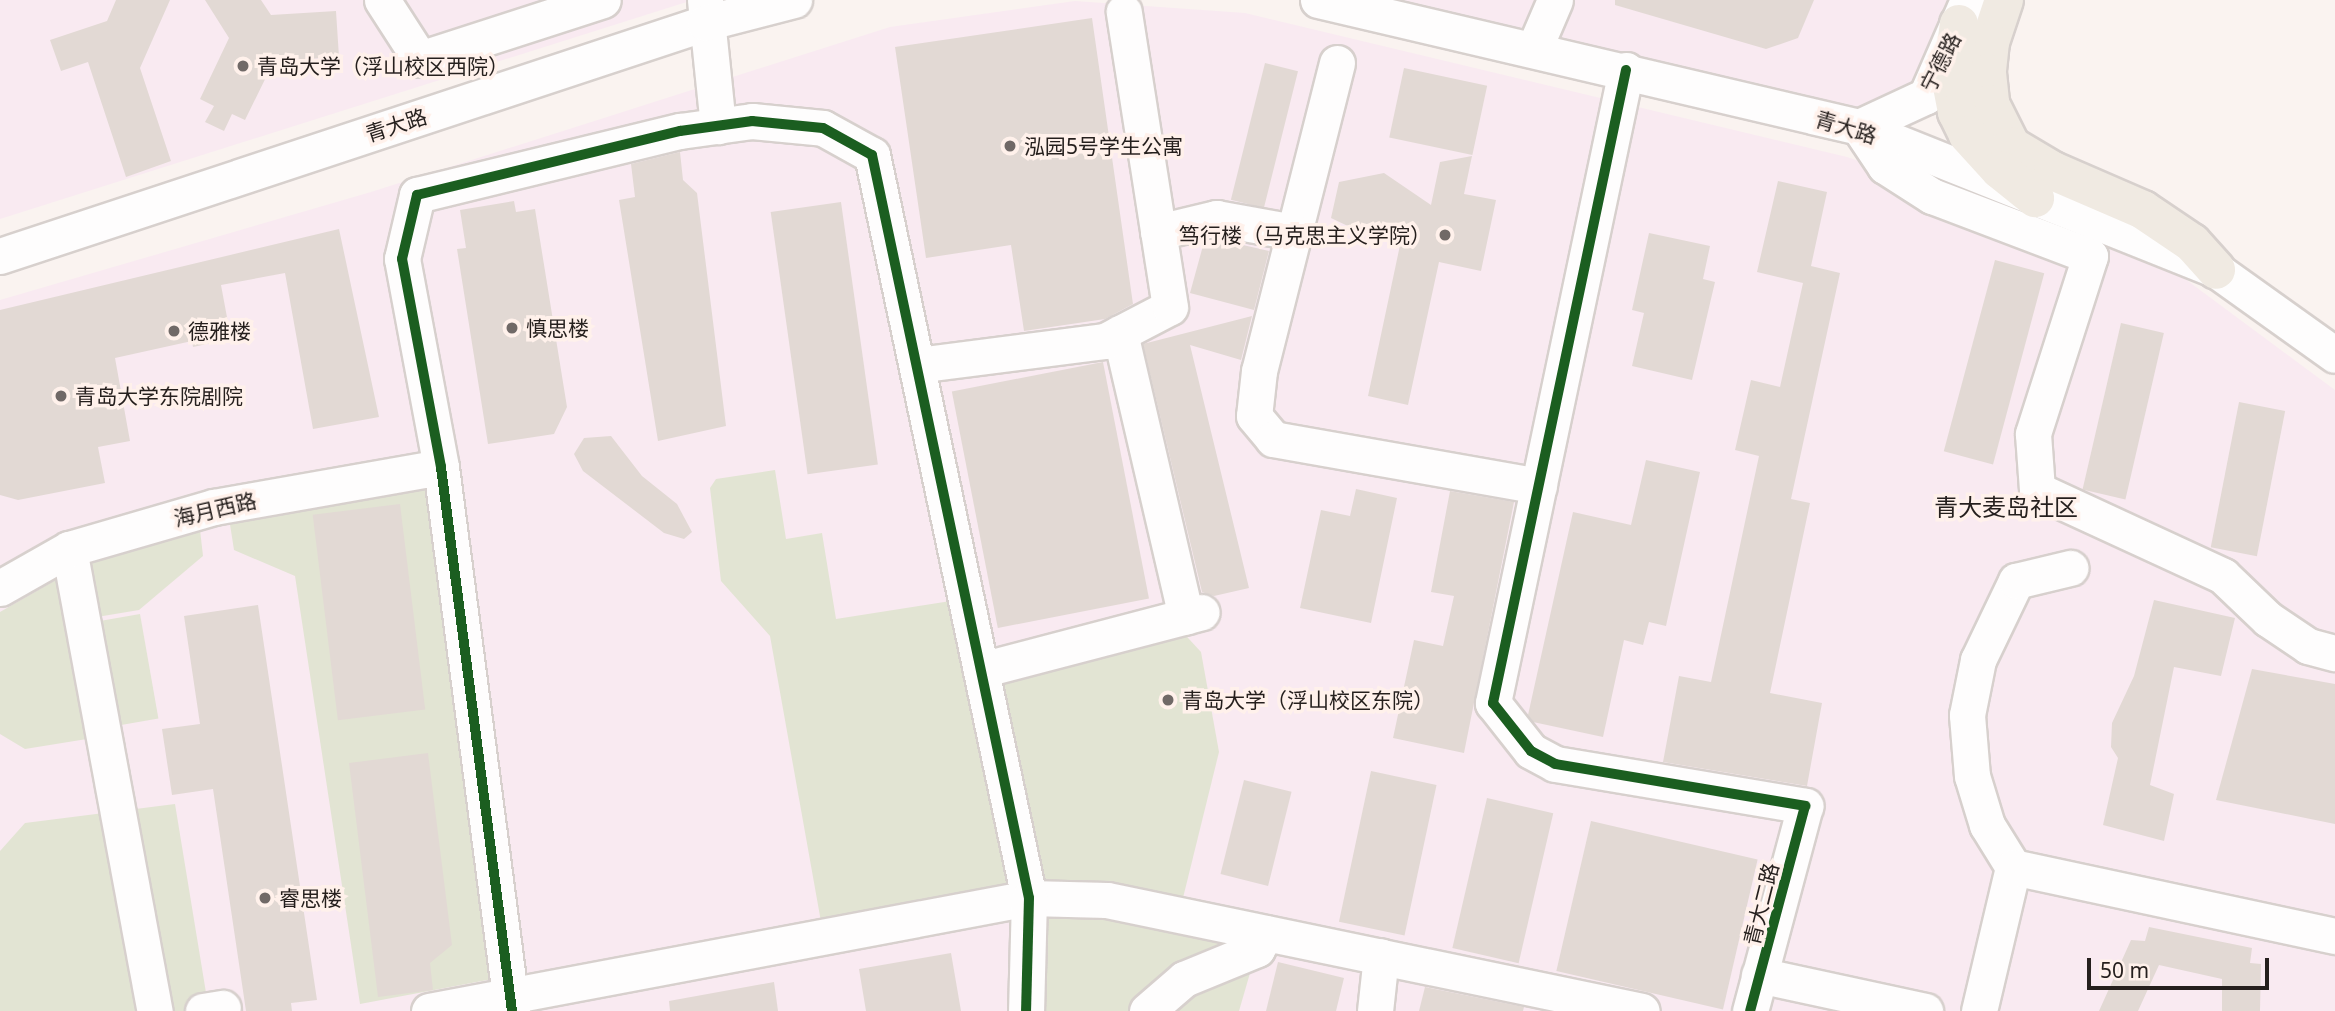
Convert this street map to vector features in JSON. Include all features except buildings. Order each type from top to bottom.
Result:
[{"type":"main road","points":[[2004,0],[1990,42],[1987,73],[1990,104],[2011,146],[2053,171],[2143,210],[2192,243],[2216,270]]},
{"type":"main road","points":[[1964,12],[1951,81],[1957,112],[1968,135],[2000,170],[2035,198]]},
{"type":"street","points":[[382,0],[420,59],[603,0]]},
{"type":"street","name":"青大路","points":[[0,256],[705,11],[794,0]]},
{"type":"street","name":"青大路","points":[[1318,0],[1626,70],[1859,127],[2216,270],[2335,355]]},
{"type":"street","points":[[1534,49],[1555,0]]},
{"type":"street","points":[[705,11],[718,126]]},
{"type":"street","points":[[917,365],[1105,341],[1170,307],[1124,12]]},
{"type":"street","name":"宁德路","points":[[1859,127],[1927,96],[1964,12]]},
{"type":"street","points":[[1337,63],[1259,371],[1254,416],[1273,439],[1539,486]]},
{"type":"street","points":[[1626,70],[1493,703],[1531,751],[1555,764],[1805,806],[1762,975],[1750,1011]]},
{"type":"street","points":[[512,1005],[441,467],[402,259],[417,195],[680,131],[752,121],[822,128],[872,155],[1030,898],[1026,1011]]},
{"type":"street","points":[[1859,127],[1885,166],[1932,196],[2090,257],[2033,434],[2036,490],[2223,576],[2268,619],[2308,646],[2335,653]]},
{"type":"street","points":[[1158,232],[1216,218],[1294,232]]},
{"type":"street","points":[[981,670],[1194,614],[1119,333]]},
{"type":"street","name":"海月西路","points":[[0,588],[69,549],[214,507],[441,467]]},
{"type":"street","points":[[69,549],[155,1011]]},
{"type":"street","points":[[1979,1011],[2013,867],[1987,825],[1972,776],[1967,715],[1978,660],[2016,581],[2070,568]]},
{"type":"street","points":[[2013,867],[2335,936]]},
{"type":"street","points":[[429,1011],[512,1005],[1030,898],[1107,900],[1627,1009]]},
{"type":"street","points":[[1147,1011],[1184,979],[1257,949],[1266,933]]},
{"type":"street","points":[[1375,1011],[1381,956]]},
{"type":"street","points":[[1762,975],[1925,1011]]},
{"type":"street","name":"青大二路","points":[[1755,1011],[1762,975]]},
{"type":"shaded area","name":"青岛大学（浮山校区西院）","points":[[0,0],[693,0],[0,219]]},
{"type":"shaded area","points":[[1399,0],[1963,0],[1918,89],[1863,115]]},
{"type":"shaded area","name":"青岛大学（浮山校区东院）","points":[[1075,1],[1245,13],[1847,157],[2014,214],[2142,247],[2335,390],[2335,1011],[0,1011],[0,300],[371,192],[890,27]]},
{"type":"green space","points":[[775,470],[786,539],[822,533],[836,619],[957,600],[1021,893],[823,933],[770,636],[721,581],[710,488],[716,479]]},
{"type":"green space","points":[[431,478],[498,978],[360,1004],[295,576],[234,550],[229,518]]},
{"type":"green space","points":[[199,521],[203,556],[139,610],[91,618],[79,554]]},
{"type":"green space","points":[[61,577],[93,738],[25,749],[0,734],[0,612]]},
{"type":"green space","points":[[140,614],[158,718],[111,727],[93,622]]},
{"type":"green space","points":[[1177,626],[1201,652],[1219,752],[1181,906],[1038,890],[991,676]]},
{"type":"green space","points":[[175,804],[209,1011],[0,1011],[0,851],[25,823]]},
{"type":"green space","points":[[1040,915],[1101,916],[1257,949],[1239,1011],[1036,1011]]},
{"type":"cycle path","points":[[1626,70],[1493,703],[1531,751],[1555,764],[1805,806],[1750,1011]]},
{"type":"cycle path","points":[[512,1011],[441,467],[402,259],[417,195],[680,131],[752,121],[823,128],[872,155],[1029,898],[1026,1011]]},
{"type":"place","name":"青岛大学（浮山校区西院）","points":[[243,66]]},
{"type":"place","name":"泓园5号学生公寓","points":[[1010,146]]},
{"type":"place","name":"笃行楼（马克思主义学院）","points":[[1445,235]]},
{"type":"place","name":"慎思楼","points":[[512,328]]},
{"type":"place","name":"德雅楼","points":[[174,331]]},
{"type":"place","name":"青岛大学东院剧院","points":[[61,396]]},
{"type":"place","name":"青岛大学（浮山校区东院）","points":[[1168,700]]},
{"type":"place","name":"睿思楼","points":[[265,898]]},
{"type":"district","name":"青大麦岛社区","points":[[2006,507]]}]
